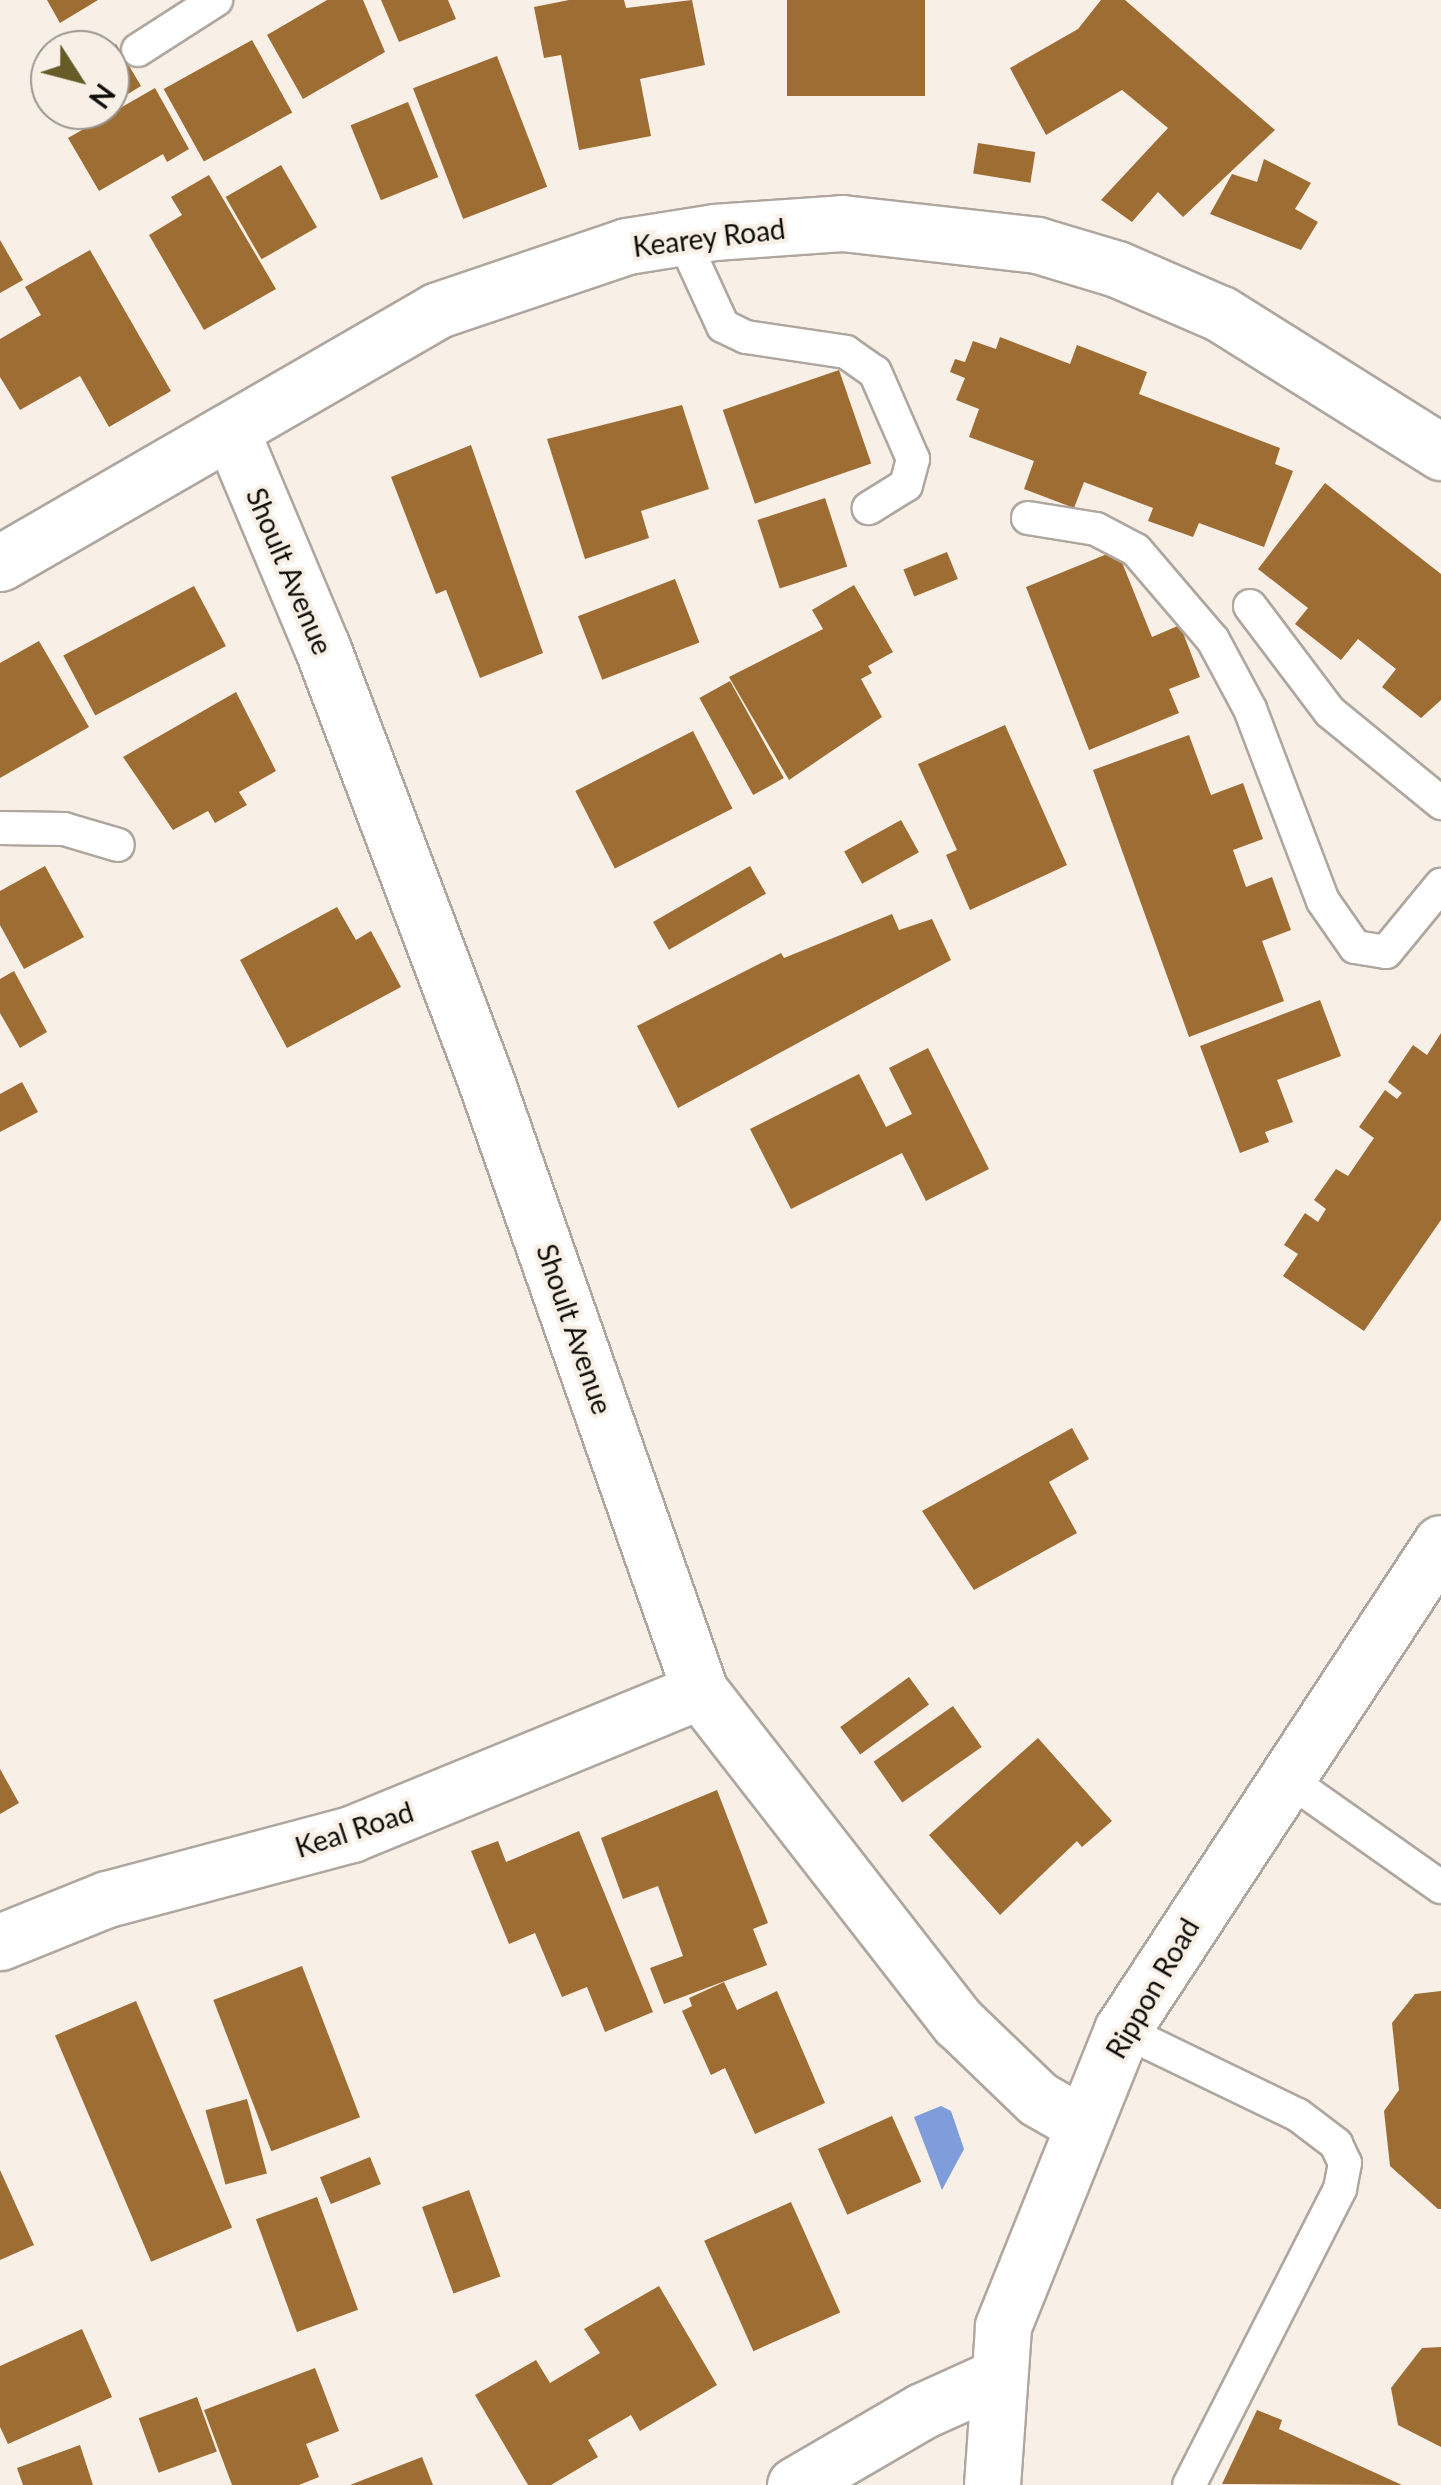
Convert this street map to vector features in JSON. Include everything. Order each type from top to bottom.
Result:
[{"type":"street","name":"Kearey Road","points":[[0,563],[438,310],[627,246],[682,237],[842,223],[1037,245],[1117,269],[1221,314],[1433,427]]},
{"type":"street","name":"Shoult Avenue","points":[[231,431],[322,647],[501,1121],[700,1691],[958,2022],[1038,2099],[1080,2123]]},
{"type":"street","name":"Rippon Road","points":[[992,2485],[994,2378],[1003,2326],[1080,2123],[1122,2030],[1441,1544]]},
{"type":"street","name":"Keal Road","points":[[0,1942],[107,1900],[351,1834],[700,1691]]},
{"type":"street","points":[[795,2485],[922,2411],[994,2378]]},
{"type":"lane","points":[[138,50],[216,0]]},
{"type":"lane","points":[[682,237],[723,326],[746,337],[846,352],[874,372],[913,459],[906,484],[869,508]]},
{"type":"lane","points":[[1028,518],[1096,529],[1136,550],[1213,640],[1244,696],[1323,901],[1355,947],[1386,952],[1441,885]]},
{"type":"lane","points":[[1250,606],[1330,712],[1441,803]]},
{"type":"lane","points":[[0,828],[64,829],[118,845]]},
{"type":"lane","points":[[1285,1777],[1441,1886]]},
{"type":"lane","points":[[1122,2030],[1298,2116],[1336,2144],[1345,2164],[1340,2189],[1189,2485]]},
{"type":"water","points":[[941,2106],[951,2111],[964,2149],[942,2190],[914,2117]]},
{"type":"building","points":[[47,0],[98,0],[60,23]]},
{"type":"building","points":[[327,0],[363,0],[385,52],[303,99],[267,35]]},
{"type":"building","points":[[381,0],[448,0],[456,19],[399,42]]},
{"type":"building","points":[[569,0],[624,0],[626,8],[692,0],[705,65],[640,79],[651,136],[579,150],[561,55],[544,58],[534,7]]},
{"type":"building","points":[[787,0],[925,0],[925,96],[787,96]]},
{"type":"building","points":[[1101,0],[1125,0],[1275,130],[1183,217],[1158,192],[1132,222],[1101,200],[1168,128],[1122,90],[1046,135],[1010,68],[1078,29]]},
{"type":"building","points":[[252,40],[292,113],[204,162],[164,89]]},
{"type":"building","points":[[497,56],[547,187],[463,219],[413,88]]},
{"type":"building","points":[[130,68],[141,86],[130,93]]},
{"type":"building","points":[[155,88],[189,149],[167,162],[163,154],[99,191],[68,138],[82,130],[130,130],[130,102]]},
{"type":"building","points":[[408,102],[438,177],[381,200],[351,125]]},
{"type":"building","points":[[978,143],[1035,152],[1030,183],[973,174]]},
{"type":"building","points":[[1264,159],[1311,183],[1295,209],[1318,222],[1301,250],[1210,214],[1232,174],[1257,182]]},
{"type":"building","points":[[281,165],[317,227],[262,259],[226,197]]},
{"type":"building","points":[[209,175],[276,289],[204,330],[149,235],[182,215],[171,197]]},
{"type":"building","points":[[0,240],[23,280],[0,293]]},
{"type":"building","points":[[90,250],[171,391],[109,427],[80,376],[20,410],[0,377],[0,339],[41,315],[25,287]]},
{"type":"building","points":[[1000,337],[1070,364],[1077,345],[1147,372],[1139,394],[1280,448],[1275,464],[1293,471],[1264,547],[1199,523],[1193,537],[1148,521],[1153,508],[1084,482],[1074,508],[1024,489],[1034,461],[969,437],[979,409],[956,400],[965,378],[950,372],[955,359],[965,362],[973,341],[996,349]]},
{"type":"building","points":[[839,370],[871,464],[755,504],[723,410]]},
{"type":"building","points":[[682,405],[709,489],[641,511],[649,538],[585,559],[547,439]]},
{"type":"building","points":[[471,445],[543,653],[480,678],[446,590],[436,594],[391,477]]},
{"type":"building","points":[[1325,483],[1441,574],[1441,700],[1421,718],[1382,687],[1396,669],[1358,639],[1341,660],[1295,624],[1308,608],[1258,569]]},
{"type":"building","points":[[825,498],[847,566],[780,588],[757,520]]},
{"type":"building","points":[[1117,550],[1152,637],[1180,625],[1200,677],[1169,689],[1179,713],[1089,750],[1026,587]]},
{"type":"building","points":[[947,552],[958,579],[914,596],[903,570]]},
{"type":"building","points":[[675,579],[699,642],[602,680],[578,616]]},
{"type":"building","points":[[854,585],[893,652],[868,666],[872,673],[861,679],[882,717],[789,780],[729,677],[823,629],[812,610]]},
{"type":"building","points":[[194,586],[226,646],[95,716],[63,655]]},
{"type":"building","points":[[39,641],[89,727],[0,778],[0,663]]},
{"type":"building","points":[[730,681],[784,778],[753,795],[699,698]]},
{"type":"building","points":[[236,692],[276,771],[239,792],[247,805],[215,823],[208,811],[173,830],[123,757]]},
{"type":"building","points":[[1005,725],[1067,865],[970,910],[946,855],[957,850],[918,764]]},
{"type":"building","points":[[693,731],[732,809],[615,868],[575,791]]},
{"type":"building","points":[[1189,735],[1211,795],[1243,783],[1263,839],[1233,850],[1246,887],[1272,877],[1291,930],[1262,941],[1284,1001],[1189,1037],[1093,770]]},
{"type":"building","points":[[901,820],[919,852],[862,884],[844,852]]},
{"type":"building","points":[[45,866],[84,937],[24,969],[0,925],[0,891]]},
{"type":"building","points":[[750,866],[766,894],[669,950],[653,922]]},
{"type":"building","points":[[337,907],[356,940],[371,931],[401,987],[287,1048],[240,960]]},
{"type":"building","points":[[892,914],[899,930],[932,919],[951,960],[678,1108],[637,1026],[781,953],[784,958]]},
{"type":"building","points":[[14,971],[47,1032],[20,1048],[0,1013],[0,979]]},
{"type":"building","points":[[1320,1000],[1341,1056],[1277,1080],[1293,1122],[1265,1132],[1269,1142],[1240,1153],[1200,1046]]},
{"type":"building","points":[[1441,1033],[1441,1220],[1364,1331],[1283,1276],[1298,1254],[1284,1245],[1305,1213],[1318,1222],[1326,1209],[1314,1200],[1336,1169],[1348,1176],[1374,1138],[1359,1127],[1385,1090],[1397,1099],[1402,1093],[1388,1082],[1413,1045],[1427,1055]]},
{"type":"building","points":[[928,1048],[989,1169],[926,1201],[902,1153],[791,1209],[750,1129],[859,1074],[886,1127],[912,1114],[889,1068]]},
{"type":"building","points":[[22,1082],[38,1112],[0,1132],[0,1094]]},
{"type":"building","points":[[1072,1428],[1089,1459],[1049,1482],[1077,1533],[974,1590],[922,1511]]},
{"type":"building","points":[[909,1677],[929,1705],[860,1754],[840,1727]]},
{"type":"building","points":[[953,1706],[982,1747],[902,1803],[874,1762]]},
{"type":"building","points":[[1038,1738],[1112,1821],[1082,1847],[1077,1841],[1000,1915],[929,1835]]},
{"type":"building","points":[[0,1769],[19,1803],[0,1814]]},
{"type":"building","points":[[717,1790],[768,1923],[753,1929],[767,1965],[664,2004],[650,1968],[683,1956],[658,1886],[623,1899],[601,1838]]},
{"type":"building","points":[[579,1831],[653,2012],[605,2032],[587,1987],[562,1997],[535,1933],[509,1944],[471,1851],[498,1841],[506,1862]]},
{"type":"building","points":[[302,1966],[360,2117],[271,2151],[213,2000]]},
{"type":"building","points":[[724,1982],[737,2010],[777,1991],[825,2103],[755,2134],[725,2068],[711,2075],[682,2011],[692,2006],[689,1998]]},
{"type":"building","points":[[1441,1991],[1438,2209],[1390,2166],[1384,2111],[1399,2090],[1392,2023],[1415,1994]]},
{"type":"building","points":[[136,2001],[232,2227],[151,2262],[55,2035]]},
{"type":"building","points":[[247,2099],[267,2173],[225,2185],[205,2110]]},
{"type":"building","points":[[892,2116],[921,2182],[847,2215],[818,2149]]},
{"type":"building","points":[[370,2157],[381,2184],[331,2204],[320,2177]]},
{"type":"building","points":[[0,2170],[34,2245],[0,2260]]},
{"type":"building","points":[[469,2190],[500,2276],[453,2294],[422,2207]]},
{"type":"building","points":[[317,2197],[358,2310],[297,2332],[256,2219]]},
{"type":"building","points":[[791,2202],[840,2313],[753,2351],[704,2241]]},
{"type":"building","points":[[659,2286],[717,2385],[640,2431],[631,2415],[588,2440],[598,2457],[551,2485],[528,2485],[475,2395],[536,2360],[550,2383],[600,2353],[584,2329]]},
{"type":"building","points":[[82,2329],[112,2397],[8,2444],[0,2427],[0,2366]]},
{"type":"building","points":[[1441,2347],[1441,2447],[1398,2425],[1391,2388],[1422,2348]]},
{"type":"building","points":[[315,2368],[339,2431],[306,2444],[319,2477],[299,2485],[232,2485],[204,2410]]},
{"type":"building","points":[[197,2397],[217,2452],[159,2473],[139,2418]]},
{"type":"building","points":[[1257,2410],[1282,2420],[1279,2429],[1402,2485],[1222,2484]]},
{"type":"building","points":[[80,2445],[93,2485],[23,2485],[17,2468]]},
{"type":"building","points":[[422,2457],[433,2485],[350,2485]]}]
